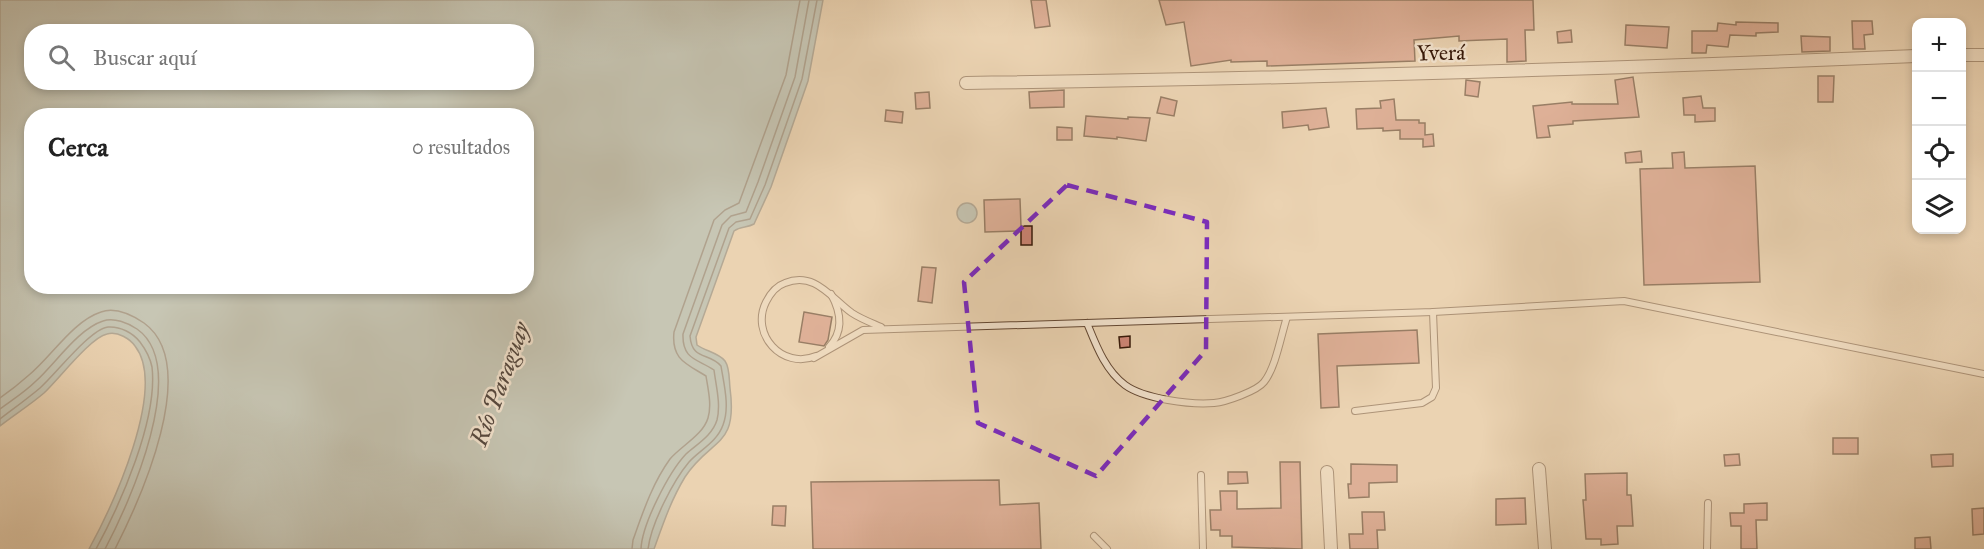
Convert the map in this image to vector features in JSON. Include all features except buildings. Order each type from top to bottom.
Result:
[{"type":"street","points":[[1966,55],[1984,55]]},
{"type":"street","name":"Yverá","points":[[966,83],[1165,81],[1612,69],[1912,56]]},
{"type":"street","points":[[1539,469],[1545,549]]},
{"type":"street","points":[[1327,472],[1331,549]]},
{"type":"lane","points":[[885,329],[852,313],[816,283],[805,280],[785,283],[771,293],[761,311],[761,327],[771,346],[787,357],[803,360],[814,358],[863,330],[1433,312],[1624,301],[1984,375]]},
{"type":"lane","points":[[814,358],[830,347],[840,327],[839,308],[831,294]]},
{"type":"lane","points":[[1355,411],[1422,403],[1432,397],[1436,388],[1433,312]]},
{"type":"lane","points":[[1087,322],[1100,353],[1125,385],[1144,394],[1215,403],[1247,393],[1264,383],[1287,316]]},
{"type":"lane","points":[[1201,475],[1203,549]]},
{"type":"lane","points":[[1707,549],[1708,502]]},
{"type":"lane","points":[[1094,536],[1107,549]]},
{"type":"highlighted area","points":[[1067,185],[1207,222],[1206,350],[1096,476],[978,423],[964,282]]},
{"type":"water","name":"Río Paraguay","points":[[0,0],[823,0],[808,81],[771,187],[754,224],[734,231],[696,337],[697,345],[719,356],[727,364],[730,422],[720,440],[685,477],[671,503],[654,549],[89,549],[111,505],[133,448],[145,390],[143,365],[135,346],[127,338],[107,334],[92,343],[44,393],[0,426]]},
{"type":"water","points":[[967,203],[974,206],[977,213],[974,220],[967,223],[960,220],[957,213],[960,206]]}]
